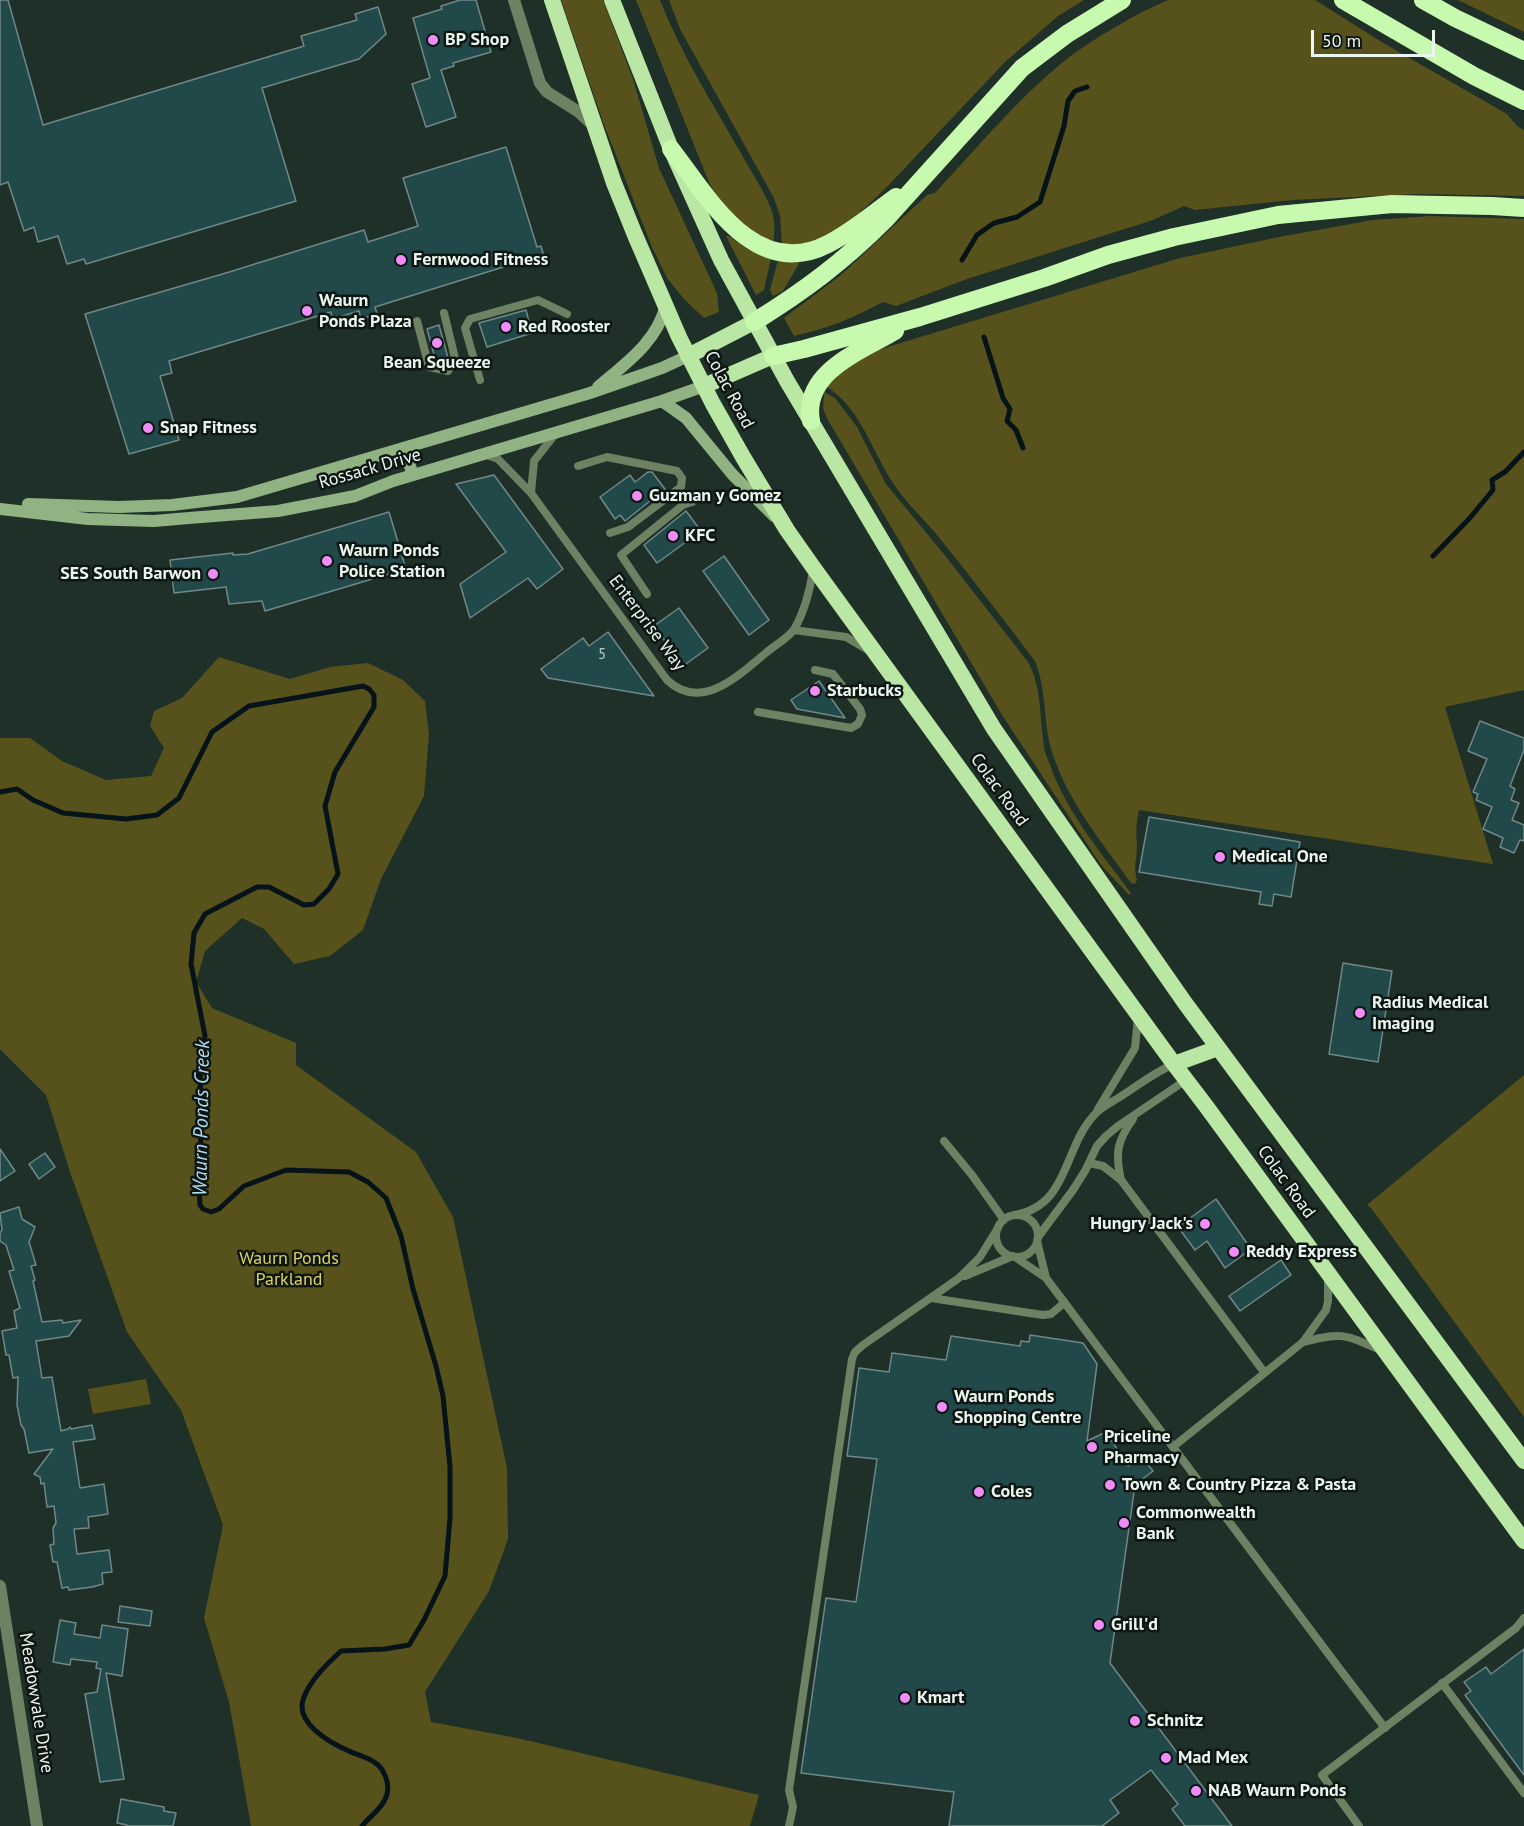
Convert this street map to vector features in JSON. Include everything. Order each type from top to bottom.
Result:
[{"type":"highway","name":"Colac Road","points":[[552,0],[635,235],[688,356],[742,457],[788,530],[1138,1015],[1524,1541]]},
{"type":"highway","name":"Colac Road","points":[[612,0],[671,149],[721,260],[773,356],[994,729],[1185,1003],[1524,1461]]},
{"type":"highway","points":[[688,356],[754,322],[791,299],[847,257],[885,220],[1022,68],[1067,34],[1122,0]]},
{"type":"highway","points":[[1343,0],[1474,76],[1524,101]]},
{"type":"highway","points":[[1423,0],[1524,51]]},
{"type":"highway","points":[[671,149],[725,219],[758,245],[783,253],[801,252],[827,245],[922,178]]},
{"type":"highway","points":[[704,386],[773,356],[920,317],[1108,255],[1174,237],[1278,216],[1392,204],[1524,208]]},
{"type":"highway","points":[[811,421],[810,407],[813,394],[825,375],[855,354],[920,317]]},
{"type":"highway","points":[[1174,1064],[1218,1048]]},
{"type":"highway","points":[[1186,1080],[1218,1048]]},
{"type":"main road","points":[[590,393],[644,345],[660,323],[666,305]]},
{"type":"main road","name":"Rossack Drive","points":[[0,508],[88,519],[237,496],[590,393],[662,368],[688,356]]},
{"type":"main road","name":"Rossack Drive","points":[[0,500],[119,514],[154,521],[278,511],[355,496],[413,475],[662,401],[704,386]]},
{"type":"main road","points":[[662,401],[686,418],[732,474],[788,530]]},
{"type":"main road","points":[[404,448],[413,475]]},
{"type":"street","points":[[513,0],[540,84],[547,92],[579,112],[596,128]]},
{"type":"street","name":"Meadowvale Drive","points":[[0,1586],[37,1826]]},
{"type":"lane","points":[[480,380],[465,328],[470,319],[538,300],[567,314]]},
{"type":"lane","points":[[417,321],[429,367],[448,371],[455,358],[444,313]]},
{"type":"lane","points":[[531,493],[534,461],[556,432]]},
{"type":"lane","name":"Enterprise Way","points":[[484,453],[498,459],[531,493],[674,687],[701,693],[713,691],[729,683],[794,630],[810,591],[813,567]]},
{"type":"lane","points":[[578,466],[607,457],[677,471],[682,478],[681,487],[628,527],[610,533]]},
{"type":"lane","points":[[647,594],[621,555],[683,504],[692,502]]},
{"type":"lane","points":[[794,630],[846,637],[879,657]]},
{"type":"lane","points":[[758,712],[850,728],[858,724],[862,715],[860,709],[833,674],[815,670]]},
{"type":"lane","points":[[789,1826],[794,1807],[789,1790],[850,1362],[855,1352],[863,1345],[959,1278],[980,1257],[1001,1224],[1014,1215],[1034,1210],[1051,1196],[1072,1149],[1135,1048],[1138,1036],[1138,1015]]},
{"type":"lane","points":[[1096,1112],[1154,1074],[1174,1064]]},
{"type":"lane","points":[[959,1278],[1022,1256],[1035,1248],[1038,1239],[1073,1190],[1097,1146],[1118,1126],[1186,1080]]},
{"type":"lane","points":[[1121,1180],[1118,1161],[1119,1144],[1124,1132],[1141,1112]]},
{"type":"lane","points":[[944,1141],[972,1175],[1001,1224],[996,1239],[999,1246],[1006,1254],[1046,1278],[1385,1728]]},
{"type":"lane","points":[[1089,1163],[1103,1166],[1121,1180],[1264,1372]]},
{"type":"lane","points":[[1014,1215],[1022,1216],[1032,1222],[1037,1229],[1046,1278]]},
{"type":"lane","points":[[1173,1447],[1303,1342],[1326,1310],[1328,1274]]},
{"type":"lane","points":[[931,1298],[1043,1315],[1052,1313],[1064,1303]]},
{"type":"lane","points":[[1303,1342],[1344,1335],[1387,1353]]},
{"type":"lane","points":[[1359,1826],[1322,1775],[1442,1683],[1520,1627],[1524,1618]]},
{"type":"lane","points":[[1442,1683],[1524,1793]]},
{"type":"green space","points":[[561,0],[603,0],[633,79],[659,168],[717,293],[719,312],[704,318],[667,278],[651,245],[603,122]]},
{"type":"green space","points":[[636,0],[660,0],[688,59],[766,197],[774,220],[773,244],[728,211],[710,185]]},
{"type":"green space","points":[[669,0],[1084,0],[1058,16],[1005,62],[885,189],[852,220],[824,238],[798,245],[782,244],[780,216],[774,198],[680,29]]},
{"type":"green space","points":[[1168,0],[1315,0],[1385,44],[1507,114],[1517,126],[1524,130],[1524,196],[1417,194],[1293,200],[1195,210],[1184,206],[1153,220],[967,279],[896,306],[883,302],[840,322],[794,336],[784,318],[841,275],[927,195],[935,193],[999,123],[1050,73],[1104,34]]},
{"type":"green space","points":[[1458,0],[1524,0],[1524,32]]},
{"type":"green space","points":[[1430,216],[1524,219],[1524,690],[1445,707],[1493,864],[1139,810],[1136,828],[1137,880],[1135,884],[1131,883],[1086,820],[1059,770],[1049,741],[1039,672],[1035,661],[950,551],[898,490],[865,431],[849,407],[827,387],[828,383],[863,356],[881,349],[1180,258],[1373,220]]},
{"type":"green space","points":[[726,236],[747,249],[771,258],[764,290],[756,295]]},
{"type":"green space","points":[[778,260],[801,260],[783,291],[773,296],[770,290]]},
{"type":"green space","points":[[824,392],[835,398],[857,427],[886,484],[1028,662],[1036,683],[1045,752],[1060,790],[1078,821],[1131,893],[1129,895],[1101,865],[1002,715],[828,420],[823,409]]},
{"type":"green space","name":"Waurn Ponds Parkland","points":[[219,657],[290,679],[330,667],[368,663],[403,680],[425,701],[429,734],[424,796],[381,879],[363,930],[330,956],[294,964],[264,929],[242,918],[205,951],[196,982],[212,1008],[296,1043],[296,1065],[416,1152],[453,1217],[507,1468],[508,1539],[489,1591],[425,1692],[431,1722],[517,1738],[759,1795],[750,1826],[251,1826],[229,1702],[204,1618],[223,1525],[181,1410],[127,1332],[71,1175],[46,1095],[0,1049],[0,738],[30,738],[62,761],[106,780],[151,776],[164,748],[150,726],[154,711],[182,698]]},
{"type":"green space","points":[[1524,1075],[1524,1417],[1367,1205]]},
{"type":"green space","points":[[146,1379],[151,1404],[93,1414],[88,1389]]},
{"type":"building","points":[[0,0],[8,0],[43,125],[304,46],[301,36],[357,20],[355,14],[378,7],[386,34],[359,59],[262,88],[296,201],[86,264],[84,259],[67,264],[58,236],[38,242],[34,227],[24,231],[8,182],[0,185]]},
{"type":"building","points":[[460,0],[476,0],[491,52],[453,63],[454,66],[441,70],[456,117],[426,127],[412,84],[430,78],[413,18],[442,9],[441,6]]},
{"type":"building","points":[[506,147],[537,247],[541,246],[545,260],[531,265],[529,259],[375,307],[377,314],[361,319],[359,311],[332,319],[331,312],[169,361],[172,373],[160,376],[179,440],[129,454],[85,314],[364,230],[368,242],[418,226],[403,178]]},
{"type":"building","name":"Red Rooster","points":[[526,310],[532,333],[487,347],[479,323]]},
{"type":"building","name":"Bean Squeeze","points":[[439,325],[448,358],[436,362],[427,329]]},
{"type":"building","name":"Guzman y Gomez","points":[[648,472],[652,472],[665,489],[625,521],[620,515],[615,519],[600,497],[630,475],[635,482]]},
{"type":"building","points":[[494,475],[563,569],[537,589],[528,578],[470,618],[460,584],[506,552],[456,484]]},
{"type":"building","name":"KFC","points":[[686,511],[701,531],[657,563],[644,545]]},
{"type":"building","name":"Waurn Ponds Police Station","points":[[389,512],[406,569],[265,611],[262,601],[229,604],[226,587],[174,593],[170,560],[233,553],[233,555],[248,554]]},
{"type":"building","points":[[724,556],[769,620],[749,635],[703,571]]},
{"type":"building","points":[[679,608],[708,648],[683,666],[654,626]]},
{"type":"building","points":[[608,632],[654,696],[548,678],[541,669],[583,638],[589,646]]},
{"type":"building","name":"Starbucks","points":[[819,681],[845,718],[797,709],[791,700]]},
{"type":"building","points":[[1480,721],[1524,738],[1524,750],[1510,786],[1515,789],[1511,800],[1519,803],[1512,820],[1524,825],[1524,841],[1520,840],[1514,853],[1500,847],[1503,838],[1483,829],[1492,807],[1476,800],[1478,794],[1473,792],[1487,759],[1468,751]]},
{"type":"building","name":"Medical One","points":[[1149,817],[1300,842],[1291,897],[1274,894],[1272,906],[1259,904],[1261,892],[1139,872]]},
{"type":"building","name":"Radius Medical Imaging","points":[[1343,963],[1392,971],[1378,1062],[1329,1054]]},
{"type":"building","points":[[0,1149],[15,1171],[0,1181]]},
{"type":"building","points":[[45,1153],[55,1167],[39,1179],[29,1164]]},
{"type":"building","points":[[1216,1199],[1251,1249],[1225,1268],[1207,1241],[1195,1250],[1178,1227]]},
{"type":"building","points":[[19,1207],[22,1219],[35,1227],[29,1242],[36,1265],[31,1266],[42,1322],[62,1320],[63,1323],[81,1320],[69,1336],[36,1341],[42,1378],[52,1377],[61,1431],[70,1427],[71,1429],[92,1425],[95,1439],[73,1442],[80,1488],[104,1484],[108,1514],[88,1517],[89,1528],[74,1529],[77,1554],[109,1550],[112,1572],[102,1573],[103,1584],[92,1587],[69,1590],[68,1587],[62,1588],[57,1562],[53,1562],[50,1545],[54,1544],[53,1528],[56,1523],[54,1506],[47,1507],[44,1483],[41,1484],[40,1477],[34,1474],[53,1449],[29,1453],[17,1405],[18,1377],[13,1378],[9,1355],[6,1355],[2,1331],[17,1328],[14,1311],[20,1308],[9,1271],[14,1270],[6,1245],[0,1241],[2,1230],[0,1213]]},
{"type":"building","points":[[1281,1260],[1291,1275],[1240,1311],[1229,1296]]},
{"type":"building","points":[[1030,1335],[1083,1343],[1097,1364],[1087,1441],[1106,1432],[1128,1466],[1141,1456],[1153,1471],[1135,1485],[1110,1663],[1232,1826],[1185,1826],[1172,1809],[1178,1804],[1151,1770],[1110,1800],[1119,1813],[1102,1826],[949,1826],[954,1792],[801,1773],[826,1598],[856,1602],[877,1459],[847,1456],[859,1368],[889,1372],[892,1353],[946,1360],[951,1336],[1020,1346],[1021,1341],[1029,1342]]},
{"type":"building","points":[[120,1606],[152,1611],[150,1626],[118,1622]]},
{"type":"building","points":[[60,1620],[76,1623],[74,1634],[100,1638],[102,1625],[128,1629],[122,1676],[106,1673],[124,1779],[100,1782],[85,1694],[97,1692],[101,1669],[96,1668],[97,1662],[71,1659],[70,1665],[53,1662]]},
{"type":"building","points":[[1524,1649],[1524,1775],[1465,1695],[1471,1691],[1464,1682],[1486,1667],[1491,1674]]},
{"type":"building","points":[[121,1799],[164,1807],[164,1811],[176,1813],[173,1826],[127,1826],[117,1823]]},
{"type":"waterway","points":[[962,260],[977,235],[994,223],[1017,217],[1040,202],[1064,126],[1068,101],[1075,91],[1087,87]]},
{"type":"waterway","points":[[984,337],[1003,398],[1010,409],[1007,421],[1016,430],[1023,448]]},
{"type":"waterway","points":[[1433,556],[1493,490],[1492,480],[1505,472],[1524,452]]},
{"type":"waterway","name":"Waurn Ponds Creek","points":[[0,792],[17,789],[33,800],[63,813],[126,819],[157,815],[179,798],[212,732],[249,706],[363,686],[374,695],[374,707],[335,772],[325,806],[338,874],[329,889],[314,904],[304,905],[269,887],[257,887],[205,914],[194,933],[191,964],[205,1036],[200,1062],[200,1205],[211,1212],[219,1209],[244,1186],[286,1170],[349,1172],[368,1182],[386,1198],[401,1236],[413,1289],[443,1396],[450,1467],[450,1518],[445,1576],[409,1645],[385,1649],[341,1651],[315,1678],[304,1697],[302,1706],[308,1723],[315,1730],[341,1747],[371,1760],[383,1772],[388,1785],[387,1794],[380,1807],[362,1826]]},
{"type":"place","name":"BP Shop","points":[[433,40]]},
{"type":"place","name":"Fernwood Fitness","points":[[401,260]]},
{"type":"place","name":"Waurn Ponds Plaza","points":[[307,311]]},
{"type":"place","name":"Red Rooster","points":[[506,327]]},
{"type":"place","name":"Bean Squeeze","points":[[437,343]]},
{"type":"place","name":"Snap Fitness","points":[[148,428]]},
{"type":"place","name":"Guzman y Gomez","points":[[637,496]]},
{"type":"place","name":"KFC","points":[[673,536]]},
{"type":"place","name":"Waurn Ponds Police Station","points":[[327,561]]},
{"type":"place","name":"SES South Barwon","points":[[213,574]]},
{"type":"place","name":"Starbucks","points":[[815,691]]},
{"type":"place","name":"Medical One","points":[[1220,857]]},
{"type":"place","name":"Radius Medical Imaging","points":[[1360,1013]]},
{"type":"place","name":"Hungry Jack's","points":[[1205,1224]]},
{"type":"place","name":"Reddy Express","points":[[1234,1252]]},
{"type":"place","name":"Waurn Ponds Shopping Centre","points":[[942,1407]]},
{"type":"place","name":"Priceline Pharmacy","points":[[1092,1447]]},
{"type":"place","name":"Town & Country Pizza & Pasta","points":[[1110,1485]]},
{"type":"place","name":"Coles","points":[[979,1492]]},
{"type":"place","name":"Commonwealth Bank","points":[[1124,1523]]},
{"type":"place","name":"Grill'd","points":[[1099,1625]]},
{"type":"place","name":"Kmart","points":[[905,1698]]},
{"type":"place","name":"Schnitz","points":[[1135,1721]]},
{"type":"place","name":"Mad Mex","points":[[1166,1758]]},
{"type":"place","name":"NAB Waurn Ponds","points":[[1196,1791]]}]
